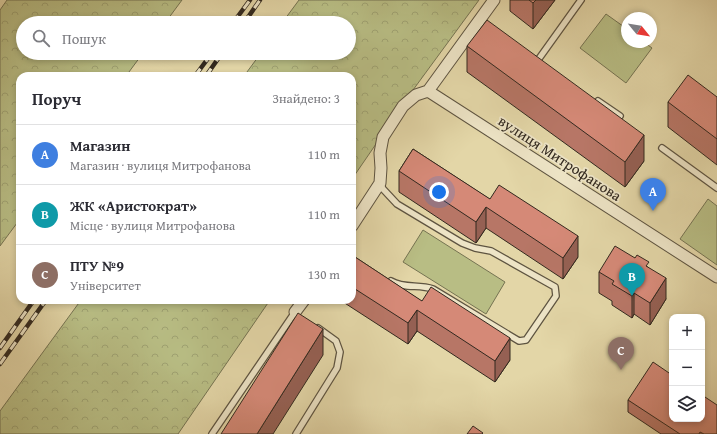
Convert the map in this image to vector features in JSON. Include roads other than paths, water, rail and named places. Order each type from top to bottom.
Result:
[{"type":"street","points":[[356,220],[380,183],[380,153],[383,136],[403,106],[416,95],[428,91],[482,23],[494,0]]},
{"type":"street","name":"вулиця Митрофанова","points":[[428,91],[717,277]]},
{"type":"street","points":[[298,314],[302,304]]},
{"type":"lane","points":[[538,60],[581,0]]},
{"type":"lane","points":[[531,56],[544,65]]},
{"type":"lane","points":[[594,99],[620,116]]},
{"type":"lane","points":[[662,148],[717,188]]},
{"type":"lane","points":[[380,183],[383,189],[397,204],[462,243],[475,248],[491,251],[555,287],[556,296],[526,340],[519,341],[433,289],[426,286],[417,285],[405,287],[384,277]]},
{"type":"lane","points":[[212,434],[298,314]]},
{"type":"lane","points":[[296,434],[337,368],[340,352],[336,342],[313,324]]},
{"type":"railway","points":[[238,16],[250,0]]},
{"type":"railway","points":[[249,16],[260,0]]},
{"type":"railway","points":[[198,72],[207,60]]},
{"type":"railway","points":[[209,72],[217,60]]},
{"type":"railway","points":[[0,348],[31,304]]},
{"type":"railway","points":[[0,364],[43,304]]},
{"type":"place","name":"Магазин","points":[[653,211]]},
{"type":"place","name":"ЖК «Аристократ»","points":[[632,296]]},
{"type":"place","name":"ПТУ №9","points":[[621,370]]}]
